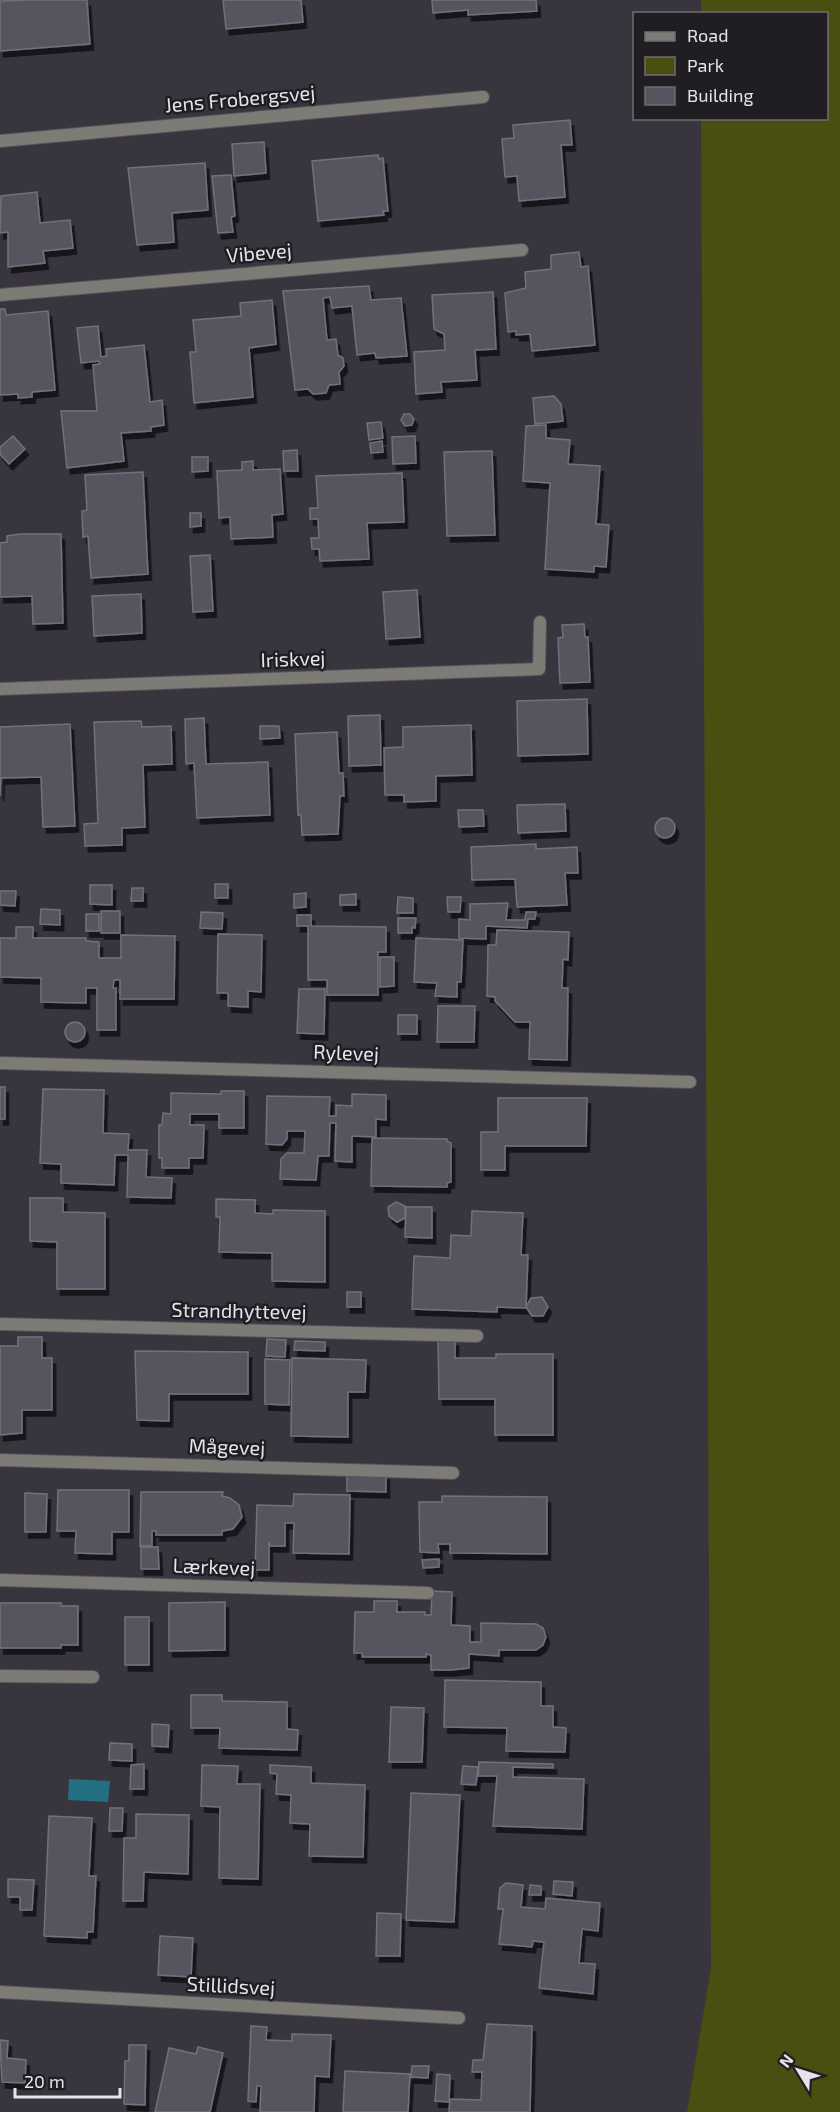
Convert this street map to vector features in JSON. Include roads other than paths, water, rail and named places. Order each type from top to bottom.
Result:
[{"type":"street","name":"Jens Frobergsvej","points":[[0,141],[483,97]]},
{"type":"street","name":"Vibevej","points":[[0,295],[522,250]]},
{"type":"street","name":"Iriskvej","points":[[0,689],[539,669],[540,622]]},
{"type":"street","name":"Rylevej","points":[[0,1062],[690,1082]]},
{"type":"street","name":"Strandhyttevej","points":[[0,1324],[477,1336]]},
{"type":"street","name":"Mågevej","points":[[0,1461],[453,1473]]},
{"type":"street","name":"Lærkevej","points":[[0,1580],[428,1593]]},
{"type":"street","points":[[0,1676],[93,1677]]},
{"type":"street","name":"Stillidsvej","points":[[0,1992],[459,2018]]},
{"type":"water","points":[[69,1779],[110,1781],[108,1802],[68,1800]]}]
